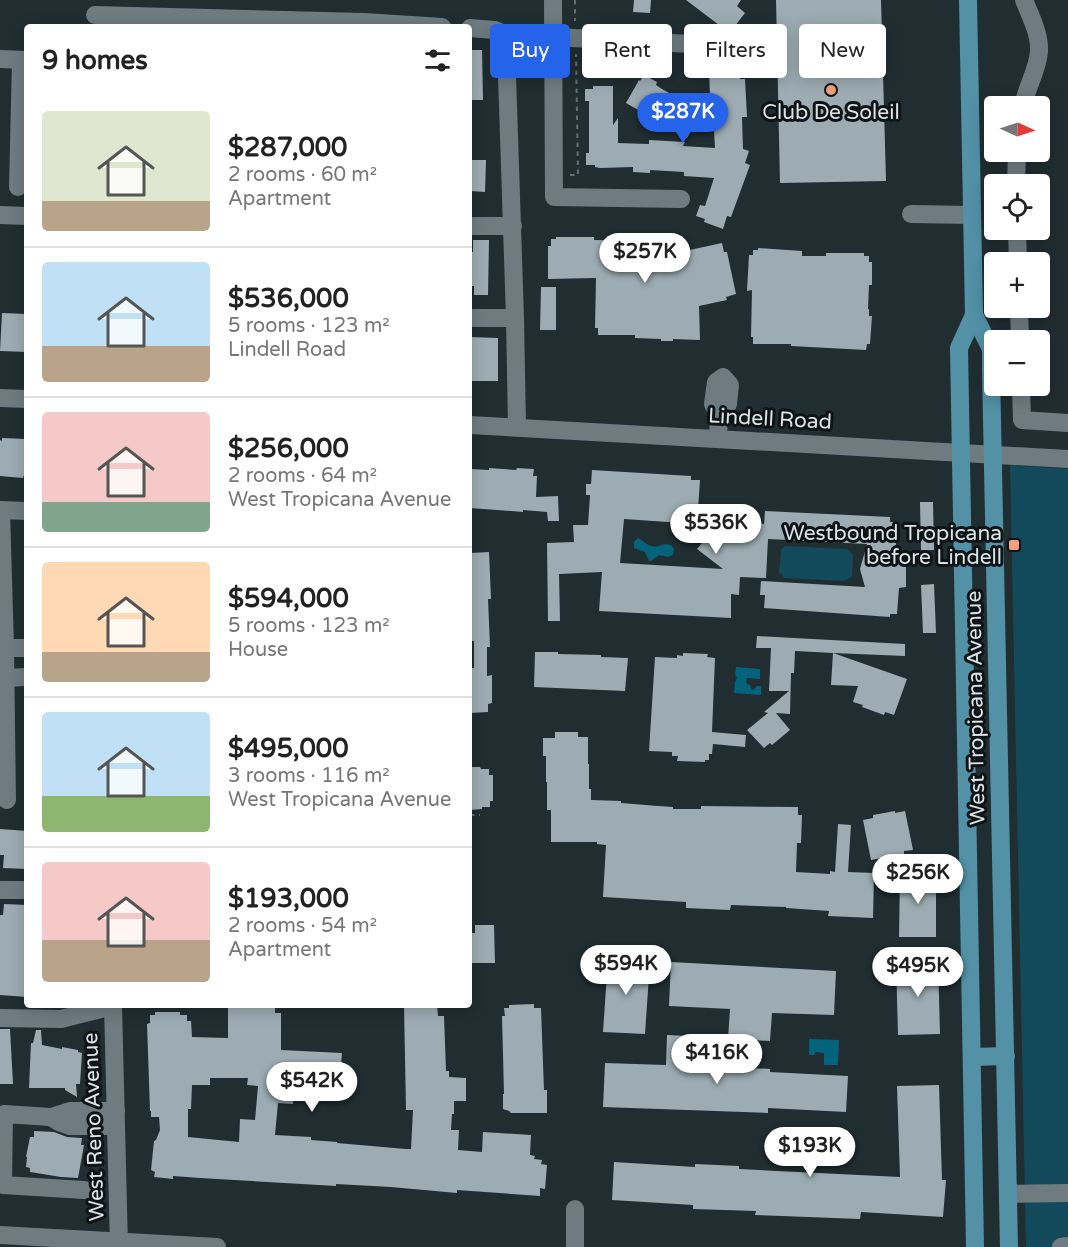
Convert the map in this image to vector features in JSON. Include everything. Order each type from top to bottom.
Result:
[{"type":"main road","name":"West Tropicana Avenue","points":[[968,0],[974,315],[990,349],[1009,1247]]},
{"type":"main road","name":"West Tropicana Avenue","points":[[974,315],[959,348],[975,1247]]},
{"type":"main road","points":[[966,747],[999,747]]},
{"type":"main road","points":[[966,774],[999,773]]},
{"type":"main road","points":[[972,1057],[1006,1056]]},
{"type":"street","points":[[553,0],[553,24]]},
{"type":"street","points":[[1024,0],[1036,33],[1039,51],[1026,96]]},
{"type":"street","points":[[95,14],[303,24]]},
{"type":"street","points":[[472,28],[495,30],[504,34],[506,45],[517,427]]},
{"type":"street","points":[[570,38],[684,44]]},
{"type":"street","points":[[0,59],[24,60],[18,187]]},
{"type":"street","points":[[553,78],[554,197],[681,199]]},
{"type":"street","points":[[911,214],[972,216]]},
{"type":"street","points":[[0,215],[24,216]]},
{"type":"street","points":[[472,226],[513,226]]},
{"type":"street","points":[[472,318],[515,318]]},
{"type":"street","points":[[1021,396],[1022,420],[1068,423]]},
{"type":"street","points":[[0,398],[24,399]]},
{"type":"street","points":[[718,439],[720,414]]},
{"type":"street","name":"Lindell Road","points":[[472,424],[1068,459]]},
{"type":"street","points":[[7,800],[3,736],[5,648],[0,510],[24,511]]},
{"type":"street","points":[[5,648],[24,648]]},
{"type":"street","points":[[5,678],[24,677]]},
{"type":"street","points":[[0,890],[24,890]]},
{"type":"street","points":[[0,1018],[62,1019],[102,1008]]},
{"type":"street","name":"West Reno Avenue","points":[[113,1008],[119,1244]]},
{"type":"street","points":[[84,1190],[2,1185],[4,1114],[51,1116],[70,1111],[116,1118]]},
{"type":"street","points":[[1008,1194],[1068,1193]]},
{"type":"street","points":[[575,1209],[575,1247]]},
{"type":"street","points":[[0,1235],[119,1244],[217,1247]]},
{"type":"street","points":[[1060,1247],[1068,1246]]},
{"type":"path","points":[[554,175],[578,175],[575,0]]},
{"type":"path","points":[[472,815],[480,815]]},
{"type":"shaded area","points":[[1010,465],[1068,469],[1068,1247],[1026,1247]]},
{"type":"shaded area","points":[[638,538],[651,546],[671,545],[674,549],[673,555],[668,557],[659,555],[649,561],[645,552],[634,548],[634,542]]},
{"type":"shaded area","points":[[785,546],[847,549],[853,555],[852,577],[844,581],[784,578],[779,572],[781,550]]},
{"type":"shaded area","points":[[736,667],[760,669],[760,679],[747,678],[746,682],[753,690],[761,686],[761,695],[734,693],[737,678]]},
{"type":"shaded area","points":[[809,1039],[839,1040],[838,1065],[824,1065],[824,1053],[815,1052],[815,1055],[809,1055]]},
{"type":"building","points":[[634,0],[651,0],[650,13],[633,12]]},
{"type":"building","points":[[686,0],[741,0],[737,6],[745,13],[736,24],[718,24]]},
{"type":"building","name":"Club De Soleil","points":[[776,0],[881,0],[882,24],[799,24],[799,78],[883,78],[886,181],[780,183],[778,78],[787,78],[787,24],[777,24]]},
{"type":"building","points":[[472,50],[482,50],[483,100],[472,100]]},
{"type":"building","points":[[642,78],[650,78],[657,82],[656,85],[685,102],[687,98],[705,108],[687,138],[626,103]]},
{"type":"building","points":[[709,78],[745,79],[747,117],[742,117],[743,149],[749,151],[745,163],[750,165],[731,217],[727,216],[723,229],[704,222],[705,219],[696,216],[700,205],[705,206],[714,178],[684,176],[684,172],[650,170],[650,173],[633,172],[633,167],[600,168],[595,165],[586,165],[586,153],[589,153],[589,101],[585,101],[585,89],[593,89],[593,86],[613,86],[613,125],[618,118],[618,143],[649,144],[649,140],[685,142],[683,146],[715,148],[712,95],[710,99]]},
{"type":"building","points":[[472,160],[486,160],[485,192],[472,191]]},
{"type":"building","points":[[556,237],[664,241],[668,242],[671,254],[722,243],[724,252],[727,252],[736,294],[726,297],[727,300],[699,306],[700,340],[661,341],[661,339],[635,338],[635,335],[598,335],[598,328],[595,328],[596,278],[548,279],[548,246],[551,246],[551,239],[556,239]]},
{"type":"building","points":[[473,240],[489,240],[488,295],[474,295]]},
{"type":"building","points":[[758,248],[802,251],[802,256],[826,256],[826,253],[864,253],[864,256],[869,256],[869,262],[872,262],[872,285],[869,285],[868,309],[869,316],[872,316],[870,344],[867,344],[866,350],[791,346],[791,344],[753,344],[753,337],[751,337],[752,290],[747,291],[749,255],[753,255],[753,250],[758,250]]},
{"type":"building","points":[[541,287],[556,287],[556,330],[540,330]]},
{"type":"building","points":[[2,313],[24,314],[24,352],[0,351]]},
{"type":"building","points":[[472,337],[498,338],[498,381],[472,381]]},
{"type":"building","points":[[2,438],[24,439],[23,478],[0,476],[0,440],[2,441]]},
{"type":"building","points":[[489,468],[534,469],[533,476],[537,476],[536,497],[558,496],[559,521],[548,521],[547,512],[472,508],[472,469],[489,470]]},
{"type":"building","points":[[592,470],[691,476],[691,480],[700,480],[697,524],[624,519],[620,563],[723,569],[697,549],[702,543],[703,528],[720,511],[730,512],[733,515],[732,531],[758,532],[758,523],[764,524],[765,511],[890,517],[890,522],[897,522],[895,563],[906,563],[906,587],[899,588],[897,614],[890,614],[890,617],[764,608],[765,595],[760,595],[761,581],[865,587],[860,569],[867,544],[768,539],[766,578],[740,577],[739,595],[731,594],[731,618],[599,611],[602,572],[559,574],[560,621],[548,621],[547,543],[574,542],[573,525],[588,525],[590,495],[586,495],[586,484],[591,484]]},
{"type":"building","points":[[920,502],[933,502],[934,550],[921,550]]},
{"type":"building","points":[[489,552],[491,599],[488,599],[490,647],[487,647],[487,676],[492,675],[492,703],[488,704],[488,712],[472,713],[474,641],[472,641],[472,553]]},
{"type":"building","points":[[934,584],[936,633],[923,633],[921,585]]},
{"type":"building","points":[[757,636],[905,644],[905,656],[795,651],[794,673],[791,673],[790,714],[776,713],[790,730],[772,745],[770,743],[764,748],[747,730],[768,713],[764,712],[789,691],[769,691],[771,648],[756,648]]},
{"type":"building","points":[[535,652],[628,658],[625,691],[534,687]]},
{"type":"building","points":[[683,653],[708,654],[707,657],[715,658],[712,732],[746,735],[745,747],[713,744],[712,754],[709,754],[709,760],[705,762],[677,761],[678,756],[672,756],[672,752],[649,751],[655,657],[677,658],[677,655],[683,656]]},
{"type":"building","points":[[833,653],[907,679],[894,715],[885,712],[884,715],[853,702],[858,686],[831,685]]},
{"type":"building","points":[[555,732],[578,732],[578,737],[588,737],[591,800],[621,801],[621,803],[673,807],[673,809],[701,809],[701,806],[798,807],[798,815],[802,815],[801,843],[797,843],[796,872],[830,874],[830,871],[835,872],[838,824],[851,825],[848,872],[874,873],[873,918],[828,916],[829,911],[786,907],[731,905],[730,910],[686,908],[686,902],[603,897],[606,845],[597,844],[597,842],[551,842],[551,810],[547,810],[546,756],[543,756],[543,738],[555,738]]},
{"type":"building","points":[[472,767],[489,769],[489,775],[493,775],[493,801],[490,801],[490,807],[482,807],[482,809],[472,810]]},
{"type":"building","points":[[895,811],[895,813],[905,811],[913,850],[904,851],[904,854],[871,860],[863,820],[873,818],[873,815]]},
{"type":"building","points":[[0,829],[24,831],[24,869],[3,868],[4,855],[0,855]]},
{"type":"building","points":[[900,873],[936,873],[936,937],[899,937]]},
{"type":"building","points":[[4,904],[24,905],[24,997],[0,995],[0,915],[3,915]]},
{"type":"building","points":[[475,925],[494,925],[495,963],[472,963],[472,933],[475,933]]},
{"type":"building","points":[[608,959],[650,961],[645,1034],[603,1032]]},
{"type":"building","points":[[938,960],[940,1034],[898,1035],[896,961]]},
{"type":"building","points":[[671,962],[836,971],[834,1015],[772,1013],[770,1041],[728,1039],[730,1009],[669,1006]]},
{"type":"building","points":[[534,1004],[534,1008],[541,1008],[547,1113],[511,1113],[503,1109],[502,1016],[505,1016],[504,1008],[509,1008],[509,1005]]},
{"type":"building","points":[[228,1008],[275,1008],[275,1013],[281,1013],[281,1050],[342,1053],[339,1088],[304,1086],[304,1091],[294,1090],[293,1104],[278,1103],[275,1135],[411,1149],[413,1110],[406,1110],[404,1008],[437,1008],[438,1016],[444,1016],[446,1071],[449,1071],[449,1077],[466,1078],[466,1101],[454,1101],[454,1114],[452,1114],[451,1130],[459,1130],[458,1150],[482,1152],[483,1132],[531,1135],[530,1155],[535,1156],[534,1159],[542,1160],[541,1164],[547,1165],[545,1189],[540,1188],[540,1196],[457,1190],[457,1193],[336,1184],[336,1186],[173,1176],[173,1179],[154,1177],[155,1172],[151,1170],[154,1141],[160,1130],[159,1117],[151,1117],[150,1111],[147,1024],[150,1023],[150,1015],[155,1015],[155,1012],[180,1012],[180,1015],[187,1015],[187,1021],[191,1021],[192,1037],[228,1038]],"holes":[[[210,1078],[248,1078],[247,1085],[258,1086],[255,1120],[240,1119],[239,1142],[188,1137],[188,1109],[191,1109],[192,1085],[210,1085]]]},
{"type":"building","points":[[0,1029],[10,1029],[13,1084],[0,1084]]},
{"type":"building","points":[[36,1030],[41,1030],[42,1045],[78,1050],[82,1053],[80,1084],[76,1084],[77,1097],[65,1088],[29,1088],[31,1043],[33,1043]]},
{"type":"building","points":[[667,1035],[709,1037],[708,1066],[848,1076],[846,1112],[768,1108],[768,1113],[603,1107],[605,1063],[666,1065]]},
{"type":"building","points":[[939,1085],[942,1180],[946,1180],[943,1217],[861,1212],[860,1219],[755,1215],[756,1211],[693,1209],[693,1205],[612,1200],[614,1162],[695,1167],[695,1164],[739,1166],[739,1169],[900,1177],[897,1086]]},
{"type":"building","points":[[34,1131],[54,1132],[67,1137],[82,1138],[81,1145],[84,1145],[78,1178],[30,1172],[30,1168],[26,1167],[26,1157],[30,1137],[34,1137]]},
{"type":"place","name":"Club De Soleil","points":[[831,90]]},
{"type":"place","name":"Westbound Tropicana before Lindell","points":[[1014,545]]}]
